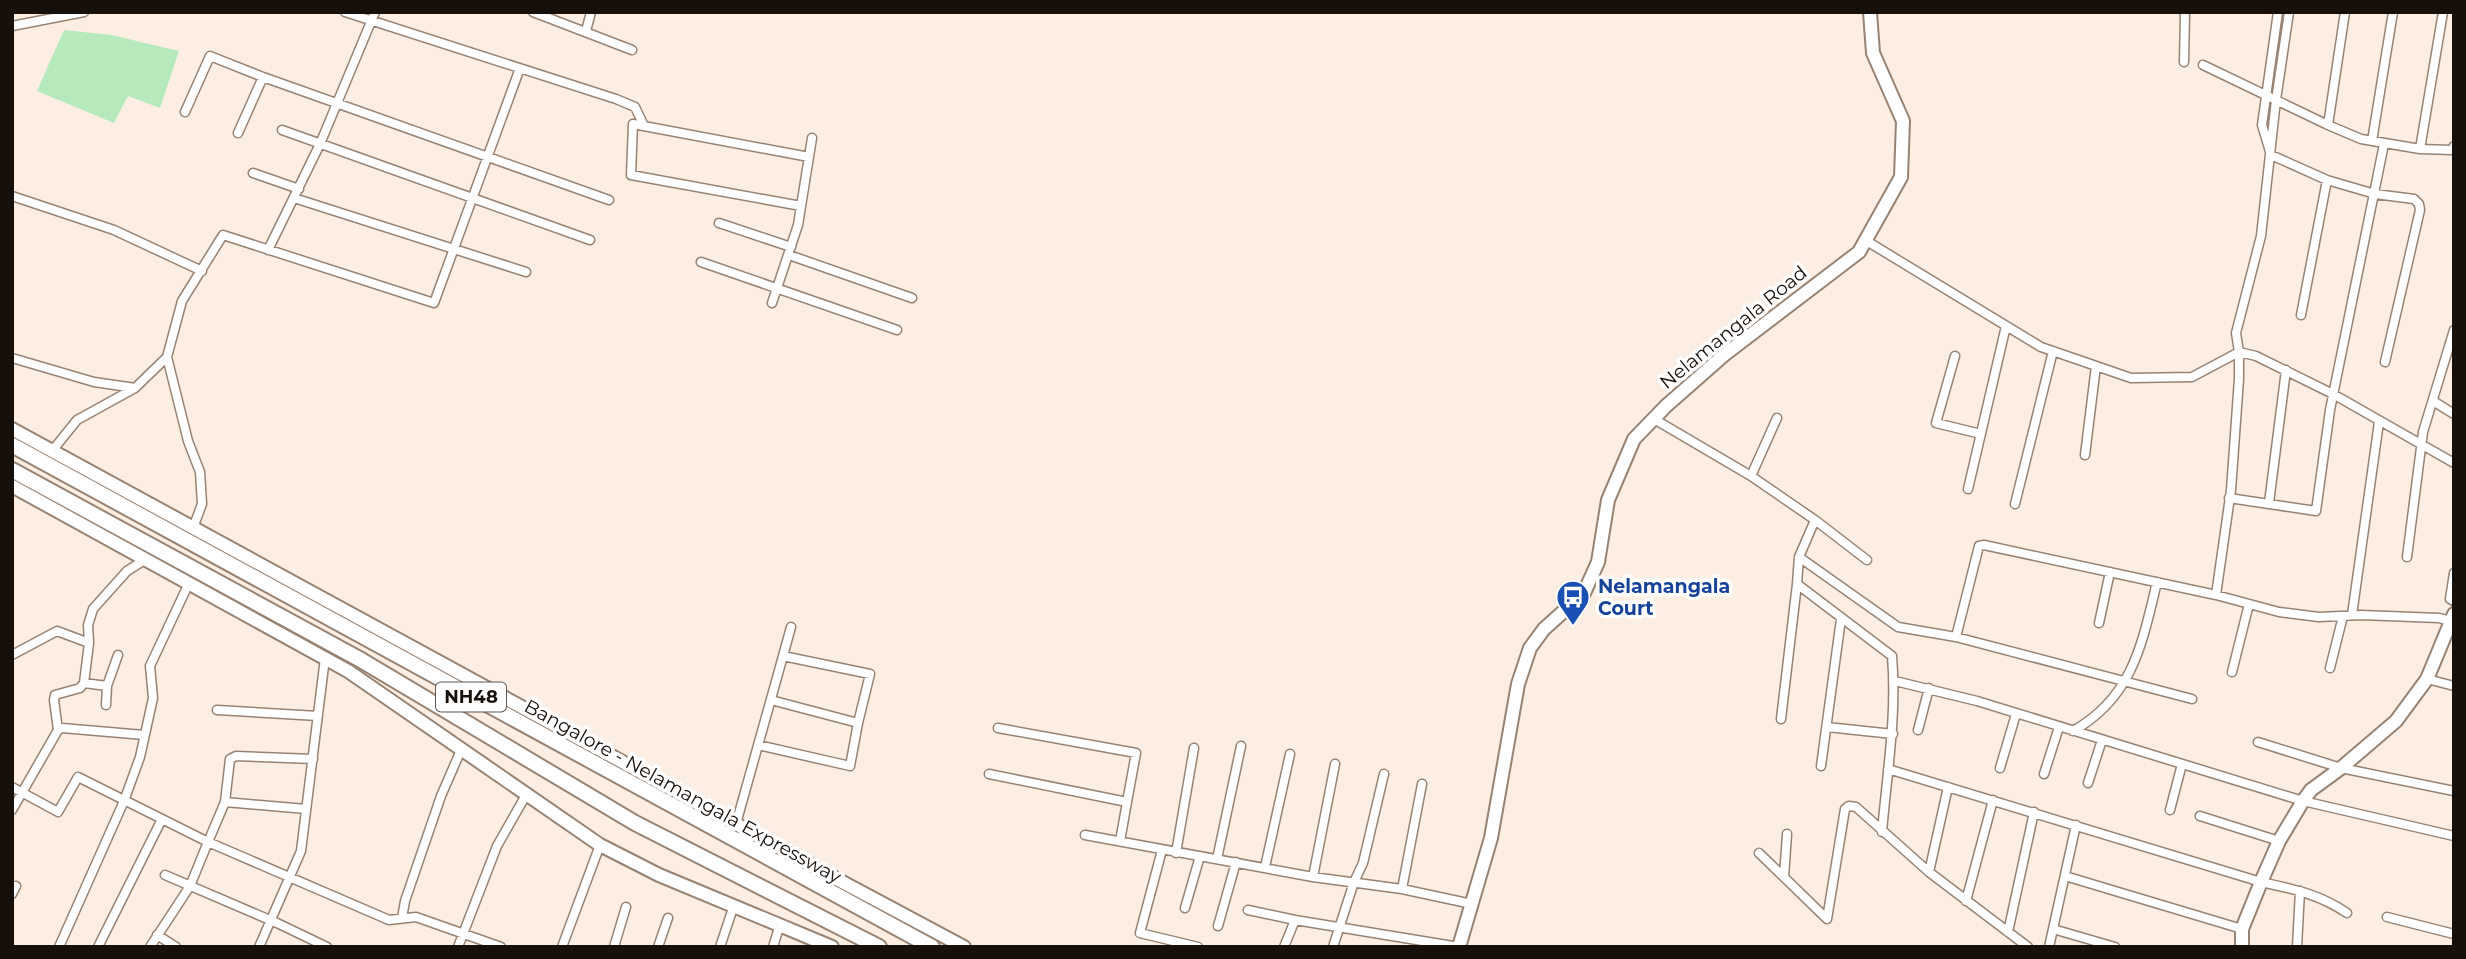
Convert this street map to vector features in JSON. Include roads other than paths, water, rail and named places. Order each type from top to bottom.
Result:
[{"type":"highway","name":"Bangalore - Nelamangala Expressway","points":[[12,445],[932,947]]},
{"type":"highway","name":"NH48","points":[[12,470],[361,660],[635,823],[879,947]]},
{"type":"street","points":[[12,26],[84,12]]},
{"type":"street","points":[[345,12],[374,16],[616,99],[635,107],[644,126]]},
{"type":"street","points":[[586,31],[591,12]]},
{"type":"street","name":"Nelamangala Road","points":[[1459,947],[1491,838],[1518,684],[1530,648],[1544,629],[1584,593],[1598,562],[1608,500],[1634,439],[1724,355],[1859,252],[1902,177],[1903,121],[1873,53],[1870,12]]},
{"type":"street","points":[[2184,62],[2185,12]]},
{"type":"street","points":[[2278,12],[2262,125],[2271,155],[2327,180],[2375,194],[2414,199],[2419,204],[2385,362]]},
{"type":"street","points":[[2216,595],[2229,498],[2239,352],[2236,333],[2261,236],[2289,12]]},
{"type":"street","points":[[2328,125],[2345,12]]},
{"type":"street","points":[[2372,141],[2393,12]]},
{"type":"street","points":[[2420,149],[2443,12]]},
{"type":"street","points":[[538,13],[632,50]]},
{"type":"street","points":[[268,250],[320,144],[374,16]]},
{"type":"street","points":[[185,112],[210,56],[609,200]]},
{"type":"street","points":[[2203,65],[2328,125],[2372,141],[2420,149],[2452,150],[2454,146]]},
{"type":"street","points":[[193,528],[202,504],[200,471],[188,441],[167,357],[182,302],[223,235],[434,303],[520,68]]},
{"type":"street","points":[[238,133],[263,77]]},
{"type":"street","points":[[802,206],[631,175],[633,124],[809,157]]},
{"type":"street","points":[[282,130],[590,240]]},
{"type":"street","points":[[772,303],[799,225],[812,138]]},
{"type":"street","points":[[2229,498],[2316,511],[2333,394],[2385,144]]},
{"type":"street","points":[[253,173],[299,189]]},
{"type":"street","points":[[2301,315],[2327,180]]},
{"type":"street","points":[[12,196],[114,230],[202,271]]},
{"type":"street","points":[[295,198],[526,272]]},
{"type":"street","points":[[719,223],[912,298]]},
{"type":"street","points":[[1866,240],[2041,347],[2131,378],[2192,377],[2239,352],[2256,356],[2333,394],[2454,463]]},
{"type":"street","points":[[701,262],[897,330]]},
{"type":"street","points":[[1968,489],[2006,326]]},
{"type":"street","points":[[2406,557],[2421,445],[2454,330]]},
{"type":"street","points":[[2015,504],[2053,351]]},
{"type":"street","points":[[1955,356],[1936,423],[1981,434]]},
{"type":"street","points":[[52,451],[77,420],[135,388],[167,357]]},
{"type":"street","points":[[12,358],[93,382],[135,388]]},
{"type":"street","points":[[2085,455],[2096,366]]},
{"type":"street","points":[[2269,503],[2286,370]]},
{"type":"street","points":[[2433,401],[2454,414]]},
{"type":"street","points":[[1751,476],[1777,418]]},
{"type":"street","points":[[1654,419],[1751,476],[1867,560]]},
{"type":"street","points":[[2330,668],[2347,615],[2379,422]]},
{"type":"street","points":[[12,429],[964,947]]},
{"type":"street","points":[[12,486],[348,671],[600,845],[659,875],[832,947]]},
{"type":"street","points":[[1781,719],[1798,557],[1815,520]]},
{"type":"street","points":[[1956,637],[1979,546],[1984,545],[2216,595],[2279,612],[2319,617],[2452,617],[2427,679],[2396,721],[2311,790],[2303,801],[2279,841],[2261,882],[2242,929],[2242,947]]},
{"type":"street","points":[[1798,557],[1898,626],[1956,637],[2192,699]]},
{"type":"street","points":[[12,810],[58,730],[55,695],[80,688],[84,683],[89,643],[88,625],[93,609],[127,571],[146,559]]},
{"type":"street","points":[[2099,623],[2110,572]]},
{"type":"street","points":[[2454,573],[2450,599],[2454,601]]},
{"type":"street","points":[[2073,731],[2088,723],[2102,710],[2118,694],[2125,682],[2144,636],[2157,582]]},
{"type":"street","points":[[59,947],[124,801],[140,757],[153,698],[150,666],[189,583]]},
{"type":"street","points":[[1797,584],[1892,656],[1895,681],[1893,734],[1882,832]]},
{"type":"street","points":[[2232,672],[2249,604]]},
{"type":"street","points":[[1821,766],[1841,619]]},
{"type":"street","points":[[736,824],[791,627]]},
{"type":"street","points":[[12,655],[57,631],[89,643]]},
{"type":"street","points":[[106,705],[107,686],[118,655]]},
{"type":"street","points":[[758,745],[850,766],[870,674],[783,656]]},
{"type":"street","points":[[259,947],[301,851],[325,658]]},
{"type":"street","points":[[2427,679],[2454,687]]},
{"type":"street","points":[[1895,681],[1929,688],[2303,801],[2454,836]]},
{"type":"street","points":[[84,683],[107,686]]},
{"type":"street","points":[[1918,730],[1929,688]]},
{"type":"street","points":[[771,701],[858,723]]},
{"type":"street","points":[[216,710],[318,716]]},
{"type":"street","points":[[2000,768],[2016,714]]},
{"type":"street","points":[[1828,727],[1893,734]]},
{"type":"street","points":[[2044,774],[2059,727]]},
{"type":"street","points":[[58,730],[62,728],[145,735]]},
{"type":"street","points":[[998,729],[1136,753],[1120,841]]},
{"type":"street","points":[[2088,783],[2102,740]]},
{"type":"street","points":[[2258,742],[2341,768],[2454,791]]},
{"type":"street","points":[[1217,859],[1241,747]]},
{"type":"street","points":[[1176,853],[1194,748]]},
{"type":"street","points":[[402,918],[405,901],[441,796],[461,750]]},
{"type":"street","points":[[1265,867],[1290,754]]},
{"type":"street","points":[[150,947],[190,886],[225,802],[230,759],[313,759]]},
{"type":"street","points":[[1313,877],[1335,764]]},
{"type":"street","points":[[2170,810],[2182,764]]},
{"type":"street","points":[[1888,769],[2261,882],[2326,899],[2347,913]]},
{"type":"street","points":[[989,774],[1127,803]]},
{"type":"street","points":[[1333,947],[1363,863],[1384,774]]},
{"type":"street","points":[[12,787],[58,812],[78,777],[208,842],[388,920],[416,917],[501,947]]},
{"type":"street","points":[[1402,889],[1422,784]]},
{"type":"street","points":[[1929,872],[1948,787]]},
{"type":"street","points":[[458,947],[497,845],[526,795]]},
{"type":"street","points":[[1966,901],[1993,800]]},
{"type":"street","points":[[225,802],[306,809]]},
{"type":"street","points":[[1759,853],[1827,919],[1845,809],[1849,806],[1856,807],[1929,872],[2028,947]]},
{"type":"street","points":[[2008,932],[2034,812]]},
{"type":"street","points":[[2200,816],[2279,841]]},
{"type":"street","points":[[98,947],[162,819]]},
{"type":"street","points":[[2049,947],[2076,825]]},
{"type":"street","points":[[1784,877],[1787,834]]},
{"type":"street","points":[[1085,835],[1313,877],[1402,889],[1472,904]]},
{"type":"street","points":[[562,947],[600,845]]},
{"type":"street","points":[[1162,850],[1140,933],[1198,947]]},
{"type":"street","points":[[1185,908],[1200,856]]},
{"type":"street","points":[[1218,926],[1236,862]]},
{"type":"street","points":[[165,875],[327,947]]},
{"type":"street","points":[[2065,877],[2242,929]]},
{"type":"street","points":[[2297,947],[2300,891]]},
{"type":"street","points":[[720,947],[734,905]]},
{"type":"street","points":[[614,947],[626,907]]},
{"type":"street","points":[[1248,910],[1459,947]]},
{"type":"street","points":[[2387,917],[2454,934]]},
{"type":"street","points":[[658,947],[668,918]]},
{"type":"street","points":[[1284,947],[1295,920]]},
{"type":"street","points":[[774,947],[780,925]]},
{"type":"street","points":[[2053,929],[2115,947]]},
{"type":"street","points":[[157,935],[176,947]]},
{"type":"street","points":[[2078,947],[2080,937]]},
{"type":"place","name":"Nelamangala Court","points":[[1573,627]]}]
